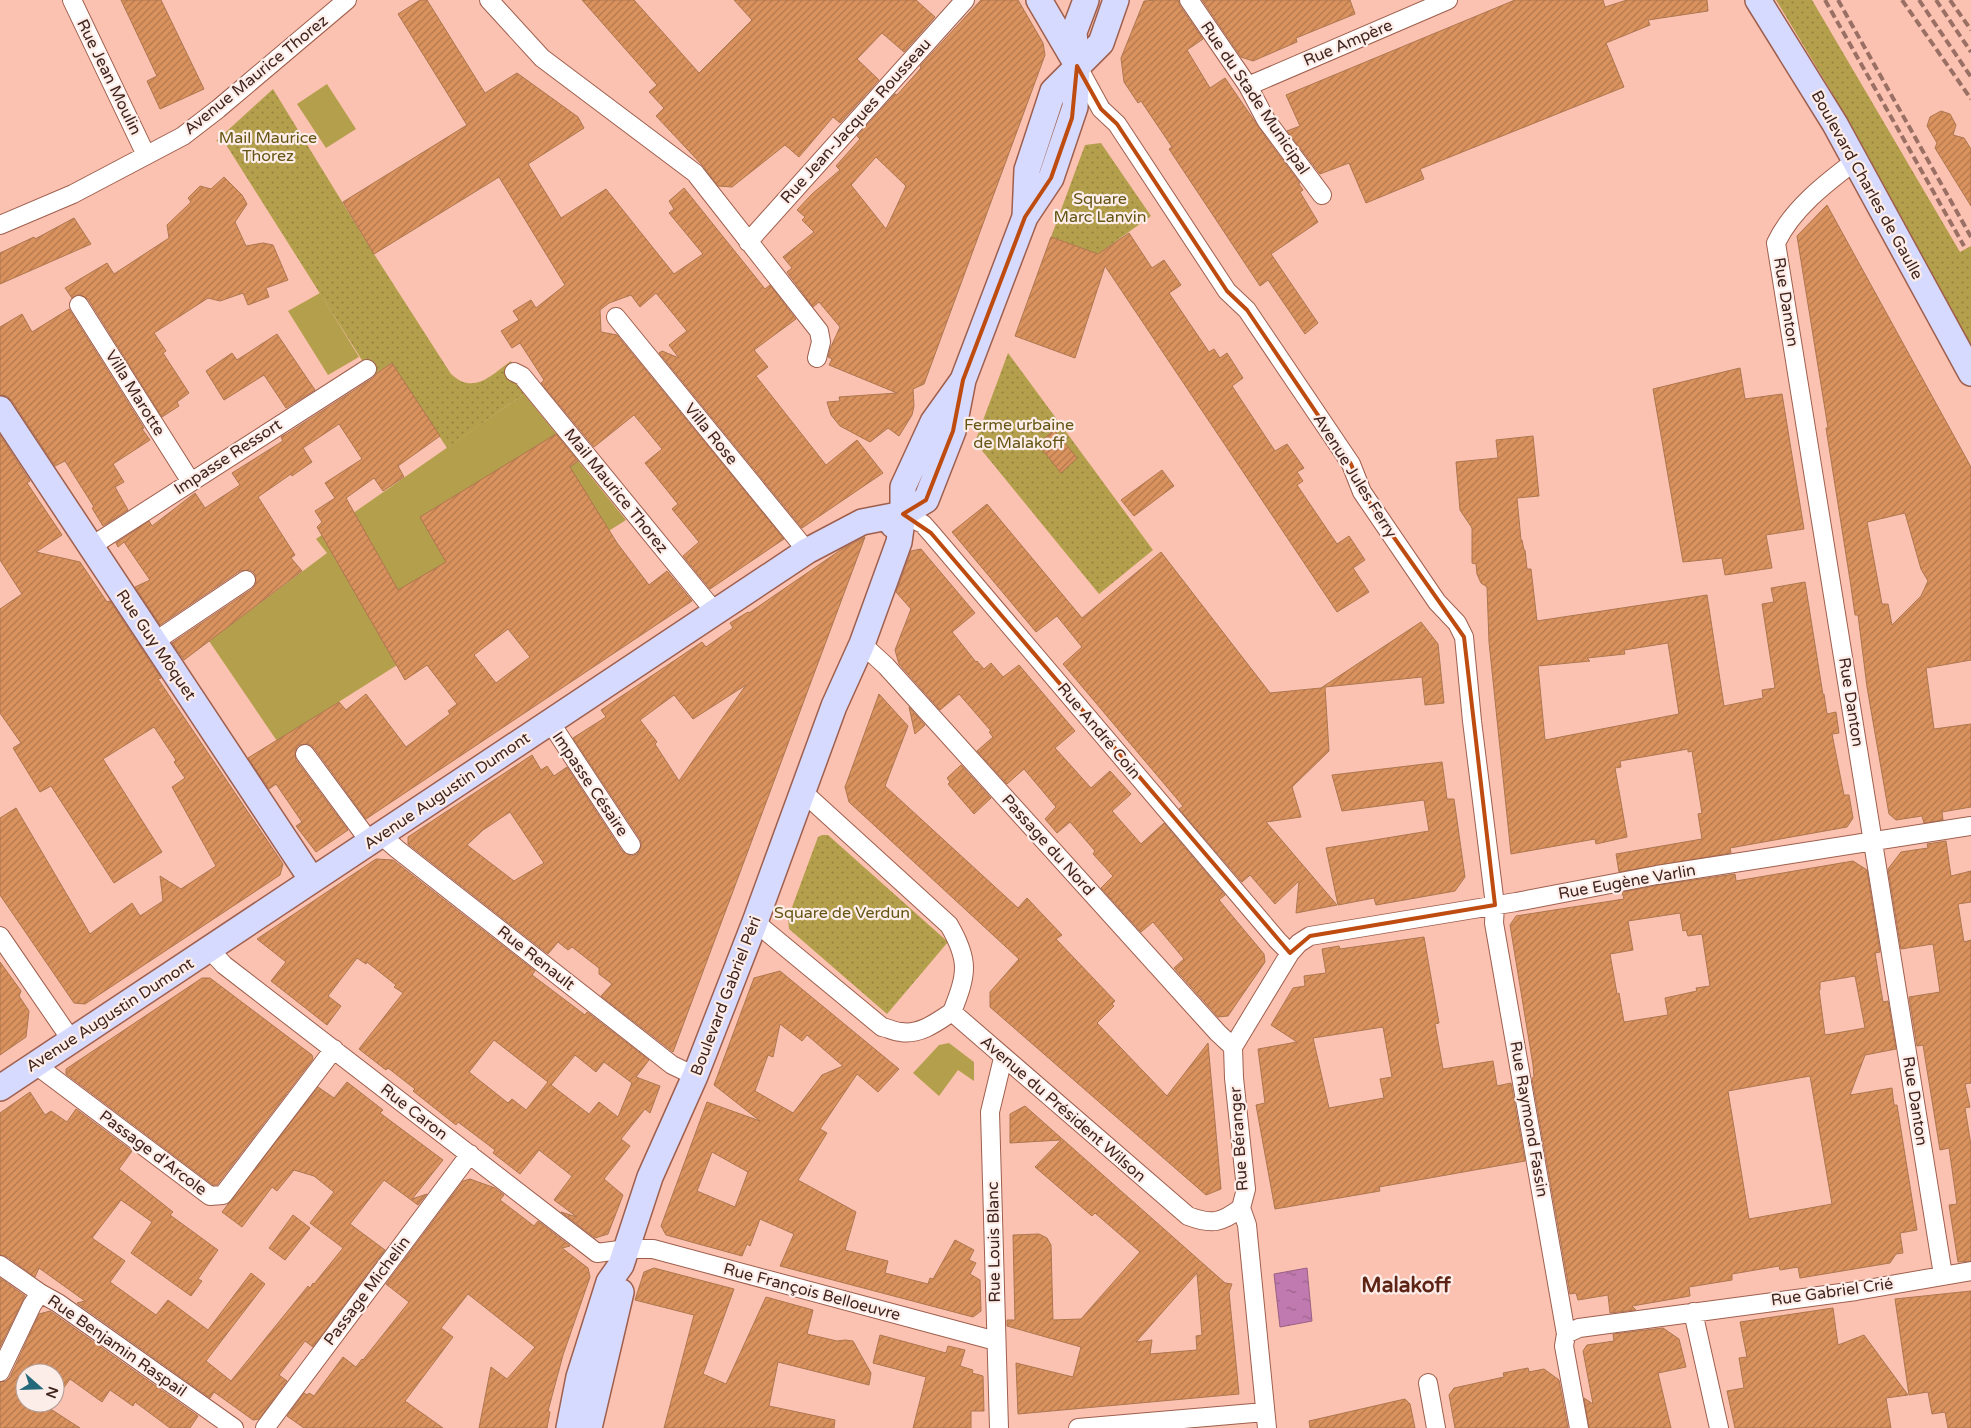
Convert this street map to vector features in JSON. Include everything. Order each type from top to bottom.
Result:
[{"type":"main road","points":[[1039,0],[1078,66]]},
{"type":"main road","points":[[846,676],[851,641],[872,563],[883,535],[904,514],[926,500],[953,431],[964,380],[1025,217],[1051,178],[1075,107],[1078,66],[1074,32],[1086,0]]},
{"type":"main road","points":[[1078,66],[1101,43],[1116,0]]},
{"type":"main road","name":"Boulevard Charles de Gaulle","points":[[1758,0],[1809,80],[1856,161],[1971,373]]},
{"type":"main road","name":"Rue Guy Môquet","points":[[0,409],[312,880]]},
{"type":"main road","name":"Avenue Augustin Dumont","points":[[0,1088],[807,552],[862,522],[904,514]]},
{"type":"main road","name":"Boulevard Gabriel Péri","points":[[569,1428],[579,1377],[607,1288],[624,1257],[650,1177],[695,1076],[846,676],[862,644],[899,542],[904,514]]},
{"type":"main road","name":"Boulevard Gabriel Péri","points":[[589,1428],[623,1286],[624,1257]]},
{"type":"street","name":"Rue Jean Moulin","points":[[72,0],[146,155]]},
{"type":"street","name":"Avenue Maurice Thorez","points":[[0,225],[73,194],[183,136],[211,115],[347,0]]},
{"type":"street","points":[[489,0],[542,58],[695,173],[819,331],[821,342],[817,358]]},
{"type":"street","name":"Rue Jean-Jacques Rousseau","points":[[748,242],[965,0]]},
{"type":"street","name":"Rue du Stade Municipal","points":[[1189,0],[1248,86],[1266,120],[1322,195]]},
{"type":"street","name":"Rue Ampère","points":[[1248,86],[1448,0]]},
{"type":"street","name":"Avenue Jules Ferry","points":[[1078,66],[1100,109],[1117,124],[1227,291],[1247,310],[1351,464],[1362,492],[1437,602],[1457,623],[1464,637],[1472,721],[1495,905]]},
{"type":"street","name":"Rue Danton","points":[[1856,161],[1824,185],[1784,227],[1776,243],[1943,1275]]},
{"type":"street","name":"Villa Marotte","points":[[79,305],[191,482]]},
{"type":"street","name":"Villa Rose","points":[[616,317],[807,552]]},
{"type":"street","name":"Impasse Ressort","points":[[90,547],[367,369]]},
{"type":"street","name":"Mail Maurice Thorez","points":[[514,372],[522,376],[715,612]]},
{"type":"street","name":"Rue André Coin","points":[[904,514],[923,524],[931,533],[1290,953]]},
{"type":"street","points":[[154,642],[246,580]]},
{"type":"street","name":"Passage du Nord","points":[[862,644],[886,666],[1218,1033],[1233,1047]]},
{"type":"street","name":"Impasse Césaire","points":[[550,722],[631,845]]},
{"type":"street","name":"Rue Renault","points":[[305,754],[376,838],[397,849],[672,1065],[695,1076]]},
{"type":"street","points":[[754,922],[882,1027],[902,1033],[922,1030],[937,1023],[952,1012],[959,994],[965,964],[960,944],[949,925],[803,792]]},
{"type":"street","name":"Rue Eugène Varlin","points":[[1290,953],[1299,943],[1310,936],[1658,875],[1971,826]]},
{"type":"street","name":"Rue Raymond Fassin","points":[[1495,905],[1494,923],[1566,1334],[1564,1346],[1579,1428]]},
{"type":"street","points":[[0,936],[72,1041]]},
{"type":"street","name":"Rue Caron","points":[[210,950],[224,965],[597,1252],[624,1257]]},
{"type":"street","points":[[1233,1047],[1290,953]]},
{"type":"street","name":"Avenue du Président Wilson","points":[[952,1012],[1188,1216],[1204,1222],[1225,1220],[1241,1208]]},
{"type":"street","name":"Rue Béranger","points":[[1233,1047],[1234,1078],[1246,1189],[1241,1208],[1247,1225],[1266,1420]]},
{"type":"street","name":"Passage d'Arcole","points":[[36,1065],[210,1196],[223,1195],[334,1049]]},
{"type":"street","name":"Rue Louis Blanc","points":[[999,1428],[990,1112],[1003,1058]]},
{"type":"street","name":"Passage Michelin","points":[[265,1428],[470,1154]]},
{"type":"street","name":"Rue François Belloeuvre","points":[[624,1257],[653,1249],[996,1341]]},
{"type":"street","name":"Rue Benjamin Raspail","points":[[0,1265],[58,1303],[234,1428]]},
{"type":"street","name":"Rue Gabriel Crié","points":[[1693,1312],[1856,1291],[1971,1271]]},
{"type":"street","points":[[0,1372],[32,1305],[40,1293]]},
{"type":"street","points":[[1566,1334],[1579,1328],[1693,1312],[1718,1428]]},
{"type":"street","points":[[1428,1383],[1436,1428]]},
{"type":"street","points":[[1078,1428],[1266,1420]]},
{"type":"highlighted area","points":[[1077,66],[1101,109],[1117,124],[1227,291],[1247,310],[1351,464],[1362,492],[1464,637],[1495,905],[1310,936],[1290,953],[931,533],[903,514],[926,500],[953,431],[963,380],[1025,217],[1051,178],[1072,118]]},
{"type":"green space","points":[[1776,0],[1812,0],[1960,252],[1971,246],[1971,347],[1831,91]]},
{"type":"green space","points":[[327,84],[356,129],[326,148],[297,104]]},
{"type":"green space","name":"Mail Maurice Thorez","points":[[273,89],[374,254],[451,374],[467,383],[475,383],[489,377],[511,361],[524,394],[447,448],[392,363],[372,376],[225,143],[216,141]]},
{"type":"green space","name":"Square Marc Lanvin","points":[[1101,143],[1151,216],[1098,254],[1051,237],[1085,145]]},
{"type":"green space","points":[[320,293],[359,357],[328,375],[288,311]]},
{"type":"green space","name":"Ferme urbaine de Malakoff","points":[[1008,353],[1153,550],[1099,594],[975,442]]},
{"type":"green space","points":[[524,394],[626,520],[277,741],[209,641],[327,553],[316,539]]},
{"type":"green space","name":"Square de Verdun","points":[[828,835],[948,942],[887,1014],[789,929],[788,918],[818,837]]},
{"type":"green space","points":[[949,1043],[974,1062],[974,1081],[958,1070],[939,1096],[913,1073],[939,1045]]},
{"type":"water","points":[[1307,1268],[1312,1321],[1280,1327],[1274,1274]]},
{"type":"building","points":[[121,0],[161,0],[204,89],[160,109],[147,81],[157,76]]},
{"type":"building","points":[[420,0],[427,0],[485,93],[517,73],[578,117],[584,128],[528,164],[561,218],[606,189],[674,274],[703,254],[669,213],[674,209],[669,201],[684,188],[765,289],[770,285],[796,319],[754,350],[768,367],[756,376],[826,465],[857,440],[883,473],[802,528],[659,353],[662,351],[679,358],[669,345],[687,331],[656,293],[640,307],[631,295],[609,303],[600,310],[601,332],[617,335],[784,539],[710,589],[683,556],[699,542],[672,509],[678,504],[645,463],[662,449],[634,415],[594,447],[541,383],[544,380],[520,343],[512,348],[501,331],[519,320],[513,311],[531,300],[536,308],[565,285],[499,177],[374,254],[343,202],[467,125],[398,14]]},
{"type":"building","points":[[582,0],[634,0],[699,73],[752,20],[734,0],[916,0],[935,17],[904,52],[882,33],[857,59],[879,80],[840,123],[833,117],[799,157],[785,145],[732,187],[718,186],[703,166],[656,116],[664,108],[649,92],[657,85]]},
{"type":"building","points":[[981,0],[1018,0],[1043,43],[1045,55],[924,384],[913,389],[914,406],[912,415],[899,436],[888,428],[870,442],[840,426],[831,415],[827,402],[840,401],[839,397],[897,393],[829,365],[832,359],[828,357],[830,349],[840,327],[819,302],[813,307],[787,272],[792,268],[783,257],[814,232],[802,220],[805,217],[797,210],[840,170],[836,166],[860,139],[857,136],[895,94],[897,95],[921,68],[920,66]],"holes":[[[876,157],[906,186],[886,229],[851,185]]]},
{"type":"building","points":[[1178,0],[1180,6],[1203,39],[1187,50],[1210,88],[1225,78],[1300,183],[1298,183],[1303,190],[1300,192],[1318,222],[1271,254],[1318,323],[1305,334],[1268,280],[1260,286],[1169,149],[1172,147],[1141,101],[1138,103],[1124,82],[1121,58],[1144,1]]},
{"type":"building","points":[[1202,0],[1350,0],[1355,14],[1296,38],[1297,42],[1253,61],[1241,57]]},
{"type":"building","points":[[1515,0],[1603,0],[1605,7],[1627,0],[1707,0],[1708,11],[1648,20],[1650,25],[1606,43],[1624,87],[1420,169],[1424,179],[1366,203],[1349,163],[1320,174],[1287,131],[1300,126],[1286,95]]},
{"type":"building","points":[[1941,111],[1950,114],[1956,125],[1953,135],[1964,138],[1971,149],[1971,206],[1935,148],[1937,143],[1927,126],[1930,117]]},
{"type":"building","points":[[224,177],[242,195],[247,204],[235,222],[246,246],[263,243],[273,245],[288,280],[266,288],[269,297],[248,305],[243,293],[220,301],[208,298],[154,333],[166,351],[163,353],[189,393],[177,402],[179,406],[162,417],[88,299],[79,294],[72,298],[65,288],[107,263],[114,274],[169,238],[167,225],[191,202],[188,198],[200,186],[211,189]]},
{"type":"building","points":[[1827,205],[1971,467],[1971,660],[1926,668],[1934,729],[1971,724],[1971,807],[1942,812],[1943,820],[1924,823],[1922,816],[1896,820],[1889,814],[1867,687],[1858,615],[1855,615],[1826,428],[1828,428],[1797,236]],"holes":[[[1905,513],[1921,569],[1928,581],[1921,596],[1892,625],[1888,604],[1882,604],[1867,522]]]},
{"type":"building","points":[[74,218],[91,244],[0,284],[0,253],[34,237],[35,239]]},
{"type":"building","points":[[1129,233],[1152,268],[1164,260],[1181,285],[1169,293],[1209,352],[1214,349],[1220,358],[1227,353],[1243,378],[1232,386],[1275,451],[1287,444],[1304,468],[1297,472],[1303,481],[1297,485],[1337,544],[1349,536],[1365,560],[1353,568],[1369,592],[1337,612],[1105,266],[1075,358],[1015,336],[1051,237],[1098,254]]},
{"type":"building","points":[[69,309],[150,440],[113,464],[124,482],[115,487],[128,510],[103,526],[92,508],[94,507],[65,461],[55,466],[12,401],[7,396],[0,395],[0,327],[22,314],[32,332]]},
{"type":"building","points":[[277,334],[315,390],[286,408],[264,375],[224,400],[206,371],[232,353],[237,360]]},
{"type":"building","points":[[392,363],[440,436],[398,466],[404,477],[383,491],[374,478],[346,498],[398,590],[446,562],[420,517],[556,434],[578,461],[570,467],[617,543],[649,585],[667,571],[692,601],[366,819],[314,748],[309,744],[299,745],[295,750],[296,760],[348,830],[316,852],[296,826],[302,822],[276,784],[269,789],[248,758],[339,702],[346,710],[366,694],[406,747],[450,714],[448,711],[457,704],[427,665],[405,680],[317,527],[322,522],[315,511],[335,498],[325,483],[362,459],[339,424],[303,448],[312,462],[258,497],[295,555],[291,558],[302,571],[184,660],[172,643],[252,589],[256,584],[255,574],[250,570],[240,571],[160,625],[135,587],[150,580],[124,542],[118,547],[116,543],[149,521],[152,526],[195,493],[205,508],[240,485],[232,473],[283,441],[281,437],[373,378]],"holes":[[[508,629],[530,657],[496,683],[474,655]]]},
{"type":"building","points":[[1740,368],[1745,399],[1782,394],[1804,529],[1766,535],[1772,568],[1725,575],[1722,558],[1683,562],[1653,389]]},
{"type":"building","points":[[1054,430],[1077,458],[1061,473],[1038,444]]},
{"type":"building","points":[[0,435],[30,481],[27,483],[62,535],[36,552],[80,562],[107,602],[110,601],[161,678],[158,679],[283,864],[280,875],[85,1004],[74,1003],[0,895],[0,818],[16,808],[90,934],[132,903],[140,916],[163,901],[160,876],[181,889],[216,866],[172,787],[185,778],[174,762],[176,760],[154,727],[103,759],[162,852],[114,883],[51,786],[40,792],[13,748],[21,743],[0,713],[0,609],[22,594],[0,560]]},
{"type":"building","points":[[1533,436],[1539,496],[1517,498],[1521,540],[1525,550],[1527,569],[1531,569],[1537,621],[1707,595],[1724,706],[1763,698],[1762,690],[1775,688],[1762,604],[1774,602],[1771,588],[1805,582],[1827,714],[1836,712],[1839,733],[1832,734],[1844,795],[1849,795],[1853,818],[1847,827],[1730,848],[1731,853],[1619,872],[1616,854],[1702,839],[1698,814],[1702,813],[1692,751],[1688,752],[1688,749],[1620,761],[1621,767],[1615,768],[1627,837],[1596,844],[1595,839],[1511,854],[1489,642],[1487,587],[1481,583],[1477,574],[1476,564],[1472,563],[1472,528],[1460,510],[1456,462],[1498,458],[1496,440]],"holes":[[[1668,643],[1679,714],[1545,740],[1538,666],[1590,661],[1587,658],[1625,654],[1624,650]]]},
{"type":"building","points":[[1162,470],[1174,486],[1134,516],[1121,500]]},
{"type":"building","points":[[987,504],[1082,618],[1161,552],[1270,693],[1321,688],[1421,622],[1438,644],[1444,703],[1425,705],[1422,677],[1325,687],[1329,751],[1292,787],[1301,817],[1266,822],[1337,905],[1296,913],[1299,881],[1275,904],[1250,875],[1242,882],[1179,809],[1183,806],[1063,664],[1082,647],[1057,616],[1036,632],[952,532]]},
{"type":"building","points":[[865,537],[673,1052],[601,996],[612,984],[599,974],[599,968],[572,947],[568,950],[558,942],[548,954],[408,844],[408,837],[532,755],[541,770],[547,766],[554,776],[567,767],[622,851],[631,856],[637,854],[642,845],[640,839],[573,738],[606,717],[601,710],[702,642],[706,647],[733,628],[730,623],[749,613],[842,549]],"holes":[[[746,685],[712,733],[679,781],[655,744],[657,742],[640,720],[674,695],[693,719]],[[510,812],[544,863],[514,881],[467,845],[483,830]]]},
{"type":"building","points":[[921,549],[975,613],[952,632],[976,662],[984,669],[991,663],[1003,677],[1019,665],[1075,731],[1055,748],[1091,788],[1110,771],[1131,794],[1112,811],[1141,844],[1164,823],[1225,895],[1219,900],[1264,954],[1265,962],[1228,1016],[1218,1017],[1174,968],[1184,959],[1153,922],[1141,932],[1101,888],[1113,876],[1093,854],[1095,851],[1070,822],[1057,833],[1045,819],[1056,807],[1024,769],[1007,784],[977,751],[993,737],[989,732],[991,731],[959,694],[940,710],[899,664],[895,650],[911,609],[896,592],[911,551]]},
{"type":"building","points":[[879,694],[908,726],[885,786],[1018,908],[1027,898],[1062,935],[1056,939],[1115,1001],[1112,1004],[1114,1006],[1097,1023],[1167,1096],[1208,1043],[1221,1189],[1206,1195],[990,1007],[990,992],[1019,959],[849,802],[845,787]]},
{"type":"building","points":[[909,707],[925,725],[915,734]]},
{"type":"building","points":[[1442,762],[1447,799],[1454,799],[1465,877],[1455,891],[1376,905],[1374,898],[1338,905],[1326,848],[1429,831],[1424,800],[1342,811],[1332,775]]},
{"type":"building","points":[[961,765],[991,798],[974,814],[948,784],[950,782],[947,778]]},
{"type":"building","points":[[1946,841],[1951,876],[1971,871],[1971,902],[1958,904],[1964,942],[1971,940],[1971,1083],[1965,1084],[1970,1107],[1965,1108],[1971,1145],[1971,1261],[1958,1262],[1949,1205],[1957,1204],[1949,1148],[1940,1150],[1923,1045],[1917,1046],[1909,997],[1940,992],[1933,944],[1901,949],[1888,869],[1901,852],[1928,848],[1927,844]]},
{"type":"building","points":[[376,859],[393,860],[535,971],[532,975],[585,1015],[587,1012],[649,1060],[636,1077],[660,1086],[650,1113],[645,1109],[621,1139],[630,1146],[604,1179],[623,1195],[608,1234],[595,1238],[561,1212],[577,1217],[554,1200],[572,1176],[539,1150],[520,1174],[493,1153],[495,1150],[458,1122],[456,1125],[413,1091],[415,1089],[359,1049],[403,993],[394,987],[396,985],[367,962],[366,964],[357,958],[328,996],[341,1006],[327,1025],[271,981],[286,962],[257,939]],"holes":[[[494,1040],[548,1082],[526,1110],[512,1099],[508,1103],[469,1072]],[[575,1055],[596,1072],[604,1062],[632,1083],[618,1117],[599,1102],[589,1114],[551,1085]]]},
{"type":"building","points":[[1853,861],[1867,870],[1880,952],[1875,953],[1883,1002],[1888,1001],[1896,1049],[1865,1055],[1850,1095],[1892,1088],[1894,1105],[1897,1105],[1917,1230],[1900,1233],[1903,1253],[1896,1254],[1890,1263],[1800,1278],[1798,1267],[1780,1270],[1779,1266],[1732,1274],[1732,1280],[1689,1287],[1690,1296],[1632,1306],[1636,1310],[1610,1313],[1608,1295],[1578,1300],[1576,1293],[1570,1294],[1532,1078],[1534,1077],[1533,1065],[1510,925],[1516,916],[1624,899],[1622,892],[1735,874],[1736,881]],"holes":[[[1680,913],[1683,931],[1686,930],[1688,936],[1702,934],[1710,986],[1696,988],[1697,991],[1665,998],[1668,1015],[1624,1022],[1610,954],[1633,950],[1628,921]],[[1855,976],[1865,1028],[1825,1035],[1819,990],[1820,982]],[[1810,1076],[1832,1204],[1749,1219],[1728,1091]]]},
{"type":"building","points":[[1424,937],[1439,1023],[1435,1024],[1443,1069],[1493,1061],[1497,1086],[1511,1083],[1525,1161],[1379,1187],[1380,1191],[1275,1209],[1256,1105],[1265,1103],[1258,1049],[1297,1042],[1271,1025],[1293,988],[1305,986],[1304,976],[1326,973],[1322,949],[1339,946],[1340,949]],"holes":[[[1383,1027],[1392,1077],[1380,1079],[1384,1098],[1329,1108],[1313,1038]]]},
{"type":"building","points":[[0,962],[21,991],[19,996],[29,1011],[26,1037],[0,1055]]},
{"type":"building","points":[[780,971],[899,1069],[878,1092],[857,1074],[820,1129],[827,1133],[798,1180],[856,1212],[845,1250],[888,1261],[885,1273],[928,1284],[930,1278],[933,1279],[955,1240],[974,1250],[969,1260],[976,1263],[970,1274],[980,1280],[981,1311],[973,1317],[780,1266],[794,1234],[760,1219],[750,1246],[747,1244],[742,1256],[666,1235],[661,1226],[707,1102],[760,1121],[714,1085],[754,978]],"holes":[[[780,1024],[802,1041],[807,1035],[843,1066],[822,1075],[793,1113],[755,1091],[768,1055],[773,1057]],[[712,1152],[748,1172],[735,1207],[697,1191]]]},
{"type":"building","points":[[202,978],[210,978],[312,1055],[313,1059],[217,1185],[213,1185],[66,1074],[66,1069]]},
{"type":"building","points":[[347,1082],[383,1110],[380,1113],[443,1160],[412,1199],[427,1194],[418,1205],[384,1180],[350,1224],[385,1250],[313,1347],[305,1341],[279,1375],[287,1381],[259,1419],[253,1420],[214,1392],[210,1398],[77,1303],[85,1301],[39,1268],[35,1277],[6,1256],[0,1255],[0,1113],[30,1092],[45,1115],[51,1111],[67,1122],[76,1109],[132,1151],[119,1169],[173,1212],[170,1215],[218,1250],[198,1279],[202,1281],[191,1296],[131,1253],[152,1222],[121,1200],[92,1238],[125,1261],[110,1282],[156,1315],[168,1300],[208,1330],[251,1273],[265,1284],[206,1361],[231,1381],[308,1286],[310,1288],[314,1284],[343,1248],[310,1223],[334,1192],[314,1176],[294,1170],[277,1191],[272,1187],[242,1227],[222,1212],[318,1087],[334,1098]]},
{"type":"building","points":[[1025,1106],[1225,1283],[1232,1284],[1229,1292],[1239,1394],[1018,1414],[1016,1363],[1073,1377],[1081,1347],[1007,1326],[1007,1320],[1015,1320],[1013,1235],[1039,1234],[1047,1238],[1051,1245],[1053,1320],[1081,1319],[1140,1252],[1095,1213],[1092,1216],[1035,1167],[1061,1140],[1010,1143],[1010,1114]],"holes":[[[1197,1273],[1202,1335],[1196,1336],[1197,1350],[1150,1354],[1152,1340],[1136,1342]]]},
{"type":"building","points":[[470,1179],[495,1188],[504,1195],[500,1200],[534,1226],[538,1221],[570,1246],[562,1248],[588,1268],[590,1277],[563,1355],[548,1411],[550,1412],[547,1428],[479,1428],[491,1367],[507,1379],[535,1347],[468,1294],[441,1328],[453,1337],[405,1401],[443,1428],[304,1428],[287,1416],[304,1393],[314,1396],[343,1357],[356,1367],[409,1302],[386,1284],[463,1181]]},
{"type":"building","points":[[293,1215],[310,1228],[285,1260],[269,1248]]},
{"type":"building","points":[[654,1268],[734,1289],[703,1374],[726,1384],[766,1297],[813,1310],[807,1334],[837,1341],[853,1341],[871,1373],[869,1385],[778,1362],[769,1406],[835,1420],[834,1428],[664,1428],[694,1315],[635,1300],[644,1272]]},
{"type":"building","points":[[0,1278],[25,1296],[0,1347]]},
{"type":"building","points":[[1971,1291],[1971,1428],[1948,1428],[1945,1412],[1932,1414],[1928,1392],[1909,1395],[1895,1299]]},
{"type":"building","points":[[1833,1308],[1838,1345],[1864,1335],[1908,1395],[1886,1398],[1891,1428],[1735,1428],[1727,1391],[1744,1388],[1739,1358],[1747,1357],[1740,1322]]},
{"type":"building","points":[[50,1311],[198,1416],[190,1428],[170,1428],[135,1402],[133,1406],[110,1390],[102,1402],[70,1379],[65,1386],[65,1363],[16,1363],[39,1314]]},
{"type":"building","points":[[1663,1328],[1679,1339],[1686,1367],[1658,1373],[1671,1428],[1589,1428],[1584,1398],[1593,1404],[1583,1351],[1587,1345],[1614,1341],[1613,1334]]},
{"type":"building","points":[[880,1335],[946,1353],[948,1346],[965,1350],[960,1366],[973,1370],[972,1373],[983,1376],[984,1411],[971,1411],[971,1428],[913,1428],[926,1377],[873,1363]]},
{"type":"building","points":[[15,1366],[15,1413],[57,1413],[80,1428],[0,1428],[0,1382],[6,1381]]},
{"type":"building","points":[[1528,1368],[1529,1372],[1544,1369],[1559,1380],[1568,1428],[1455,1428],[1449,1395],[1454,1388],[1504,1377],[1503,1373]]},
{"type":"building","points":[[1405,1399],[1410,1404],[1415,1428],[1310,1428],[1309,1421]]},
{"type":"railway","points":[[1825,0],[1964,246]]},
{"type":"railway","points":[[1838,0],[1971,237]]},
{"type":"railway","points":[[1902,0],[1971,99]]},
{"type":"railway","points":[[1919,0],[1971,77]]},
{"type":"railway","points":[[1936,0],[1971,52]]},
{"type":"railway","points":[[1950,0],[1971,30]]},
{"type":"district","name":"Malakoff","points":[[1406,1285]]}]
